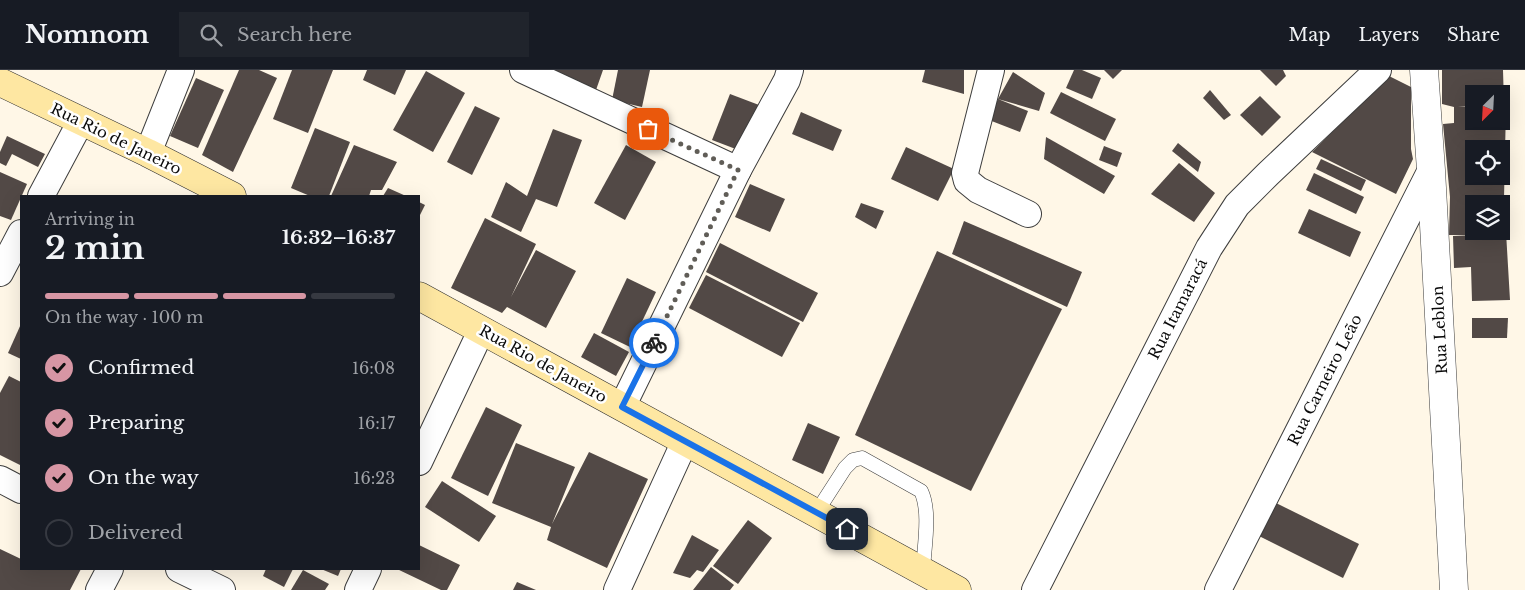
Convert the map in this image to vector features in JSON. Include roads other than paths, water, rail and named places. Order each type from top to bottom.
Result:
[{"type":"main road","name":"Rua Rio de Janeiro","points":[[0,82],[148,153],[230,195]]},
{"type":"main road","name":"Rua Rio de Janeiro","points":[[420,297],[957,590]]},
{"type":"street","points":[[148,153],[181,70]]},
{"type":"street","points":[[523,70],[738,170]]},
{"type":"street","points":[[622,407],[738,170],[787,80],[790,70]]},
{"type":"street","points":[[991,70],[965,173],[967,182],[978,190],[1028,214]]},
{"type":"street","name":"Rua Itamaracá","points":[[1036,590],[1210,248],[1237,205],[1378,70]]},
{"type":"street","name":"Rua Leblon","points":[[1424,70],[1454,590]]},
{"type":"street","points":[[42,195],[81,121]]},
{"type":"street","name":"Rua Carneiro Leão","points":[[1218,590],[1431,170]]},
{"type":"street","points":[[0,273],[20,235]]},
{"type":"street","points":[[420,460],[481,331]]},
{"type":"street","points":[[617,590],[686,441]]},
{"type":"street","points":[[0,479],[20,489]]},
{"type":"street","points":[[99,590],[109,570]]},
{"type":"street","points":[[181,570],[222,590]]},
{"type":"street","points":[[358,590],[368,570]]},
{"type":"lane","points":[[816,513],[845,468],[853,460],[862,458],[921,491],[926,500],[923,571]]}]
